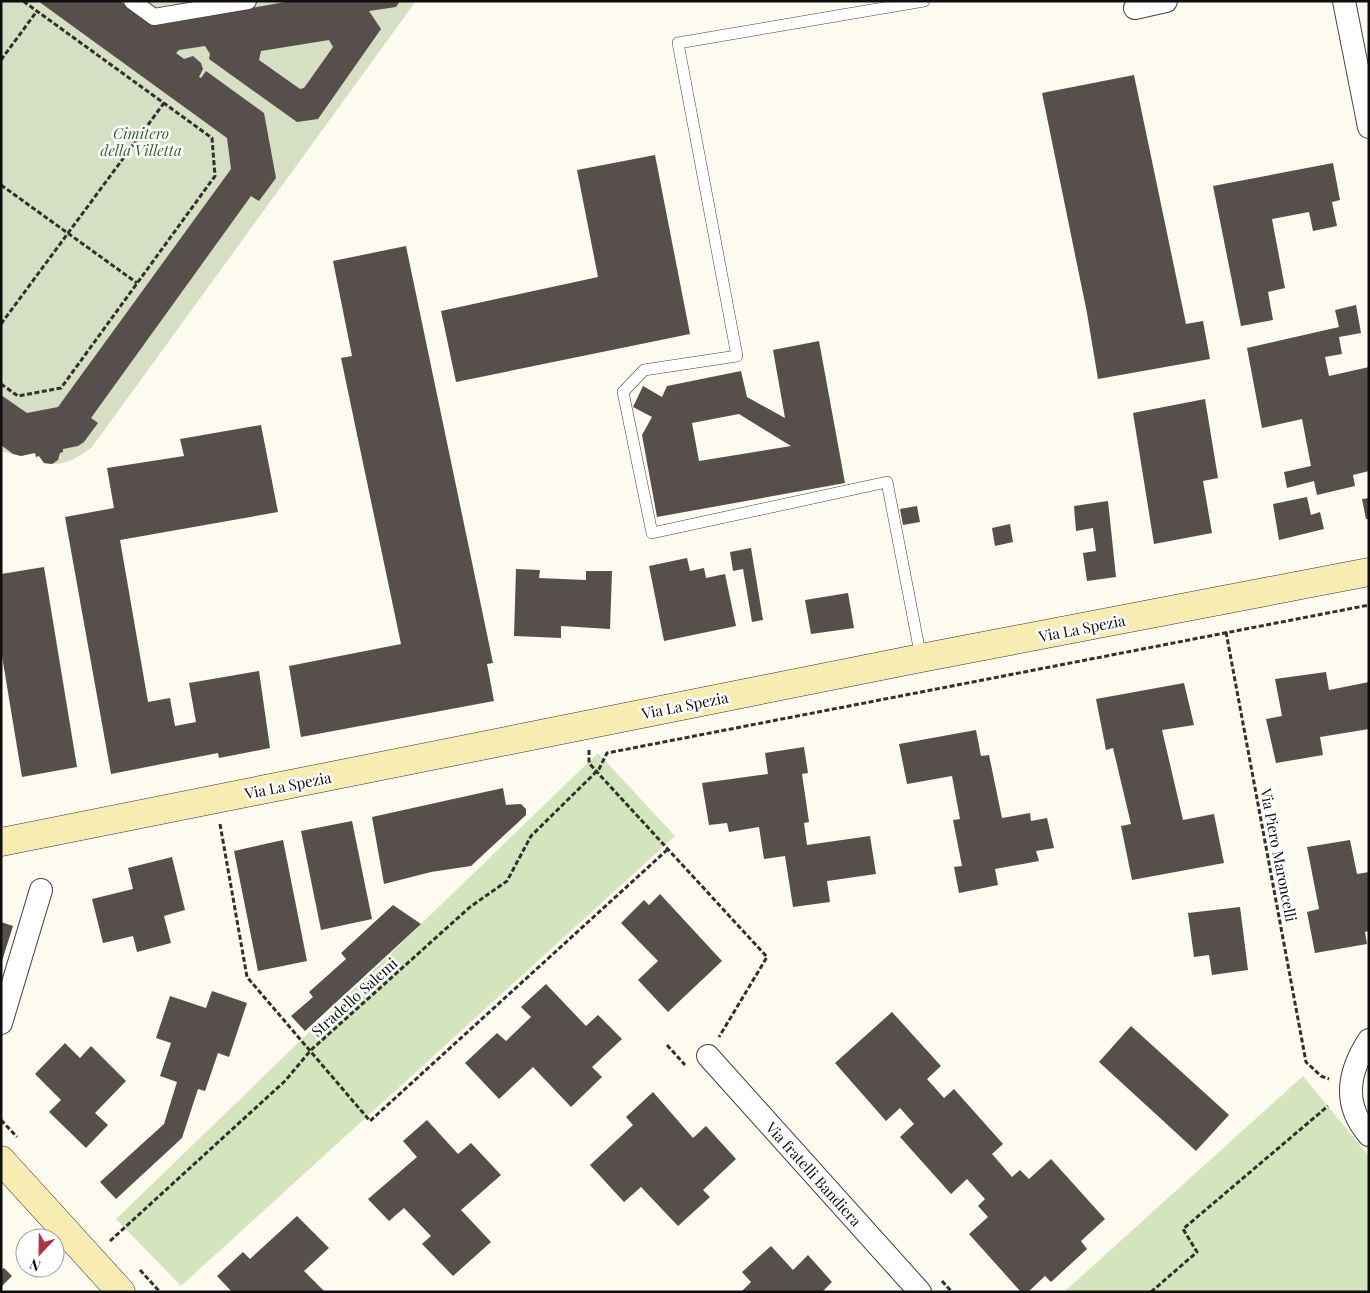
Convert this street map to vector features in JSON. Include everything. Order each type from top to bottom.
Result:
[{"type":"main road","name":"Via La Spezia","points":[[1,842],[921,658],[1369,572]]},
{"type":"main road","points":[[1,1160],[121,1292]]},
{"type":"street","points":[[132,1],[154,17],[248,1]]},
{"type":"street","points":[[1131,5],[1166,1]]},
{"type":"street","points":[[1344,1],[1369,126]]},
{"type":"street","points":[[1,1024],[41,890]]},
{"type":"street","points":[[1369,1040],[1358,1057],[1350,1087],[1351,1106],[1369,1135]]},
{"type":"street","name":"Via fratelli Bandiera","points":[[708,1056],[920,1292]]},
{"type":"lane","points":[[921,658],[888,482],[652,533],[623,392],[644,370],[737,356],[678,43],[924,1]]},
{"type":"path","points":[[1,384],[18,396],[61,388],[215,176],[212,138],[23,1]]},
{"type":"path","points":[[1,60],[37,11]]},
{"type":"path","points":[[1,324],[164,103]]},
{"type":"path","points":[[1,185],[137,283]]},
{"type":"path","name":"Via Piero Maroncelli","points":[[1220,602],[1306,1062],[1322,1076],[1350,1087]]},
{"type":"path","points":[[1226,633],[1369,605]]},
{"type":"path","name":"Stradello Salemi","points":[[91,1258],[285,1080],[311,1050],[470,907],[507,881],[531,836],[597,772],[607,753],[1226,633]]},
{"type":"path","points":[[588,725],[589,763],[767,957],[708,1056]]},
{"type":"path","points":[[215,799],[247,977],[370,1121],[667,850]]},
{"type":"path","points":[[1152,1292],[1197,1252],[1183,1229],[1350,1087]]},
{"type":"green space","name":"Cimitero della Villetta","points":[[1,1],[416,1],[92,447],[76,458],[57,464],[44,463],[39,457],[36,457],[35,453],[21,456],[1,451]]},
{"type":"green space","points":[[598,753],[675,836],[181,1286],[116,1219]]},
{"type":"green space","points":[[1303,1076],[1369,1156],[1369,1292],[1064,1292]]},
{"type":"building","points":[[38,1],[120,1],[152,25],[291,1],[400,1],[396,7],[369,11],[381,29],[318,119],[297,122],[209,59],[210,54],[205,46],[179,50],[176,53],[184,59],[193,56],[201,63],[203,69],[199,77],[201,78],[206,71],[264,113],[276,178],[259,201],[251,196],[91,418],[98,423],[84,442],[78,446],[63,449],[58,460],[52,464],[44,463],[39,456],[36,457],[35,453],[21,456],[13,454],[1,445],[1,395],[27,413],[58,407],[231,169],[227,138]],"holes":[[[329,40],[333,47],[304,88],[300,89],[259,60],[261,51]]]},
{"type":"building","points":[[1134,75],[1186,324],[1203,321],[1210,359],[1098,379],[1087,313],[1042,93]]},
{"type":"building","points":[[655,155],[690,334],[456,382],[441,311],[598,277],[577,170]]},
{"type":"building","points":[[1333,163],[1340,200],[1332,202],[1337,226],[1313,231],[1309,212],[1272,219],[1285,288],[1268,292],[1273,320],[1241,326],[1213,186]]},
{"type":"building","points":[[406,246],[493,663],[487,664],[494,701],[301,737],[289,666],[401,644],[341,358],[352,356],[333,261]]},
{"type":"building","points":[[1356,305],[1361,333],[1339,337],[1342,354],[1325,357],[1329,376],[1369,367],[1369,471],[1353,475],[1355,486],[1317,495],[1314,481],[1287,488],[1284,472],[1311,466],[1302,419],[1262,428],[1247,348],[1339,327],[1335,310]]},
{"type":"building","points":[[819,341],[845,483],[657,517],[642,435],[652,417],[633,407],[643,386],[662,397],[667,386],[741,371],[747,397],[785,418],[773,350]],"holes":[[[739,414],[791,446],[699,461],[692,423]]]},
{"type":"building","points":[[1205,399],[1218,478],[1203,481],[1212,533],[1154,544],[1133,413]]},
{"type":"building","points":[[261,425],[278,512],[120,540],[148,702],[170,698],[175,726],[196,722],[189,683],[259,671],[270,748],[219,758],[218,753],[111,774],[65,517],[114,508],[107,468],[184,456],[180,439]]},
{"type":"building","points":[[1307,497],[1311,515],[1320,512],[1324,529],[1279,540],[1273,504]]},
{"type":"building","points":[[1369,498],[1369,519],[1366,519],[1362,499]]},
{"type":"building","points":[[1108,501],[1116,577],[1087,581],[1083,553],[1096,551],[1093,528],[1076,531],[1074,506]]},
{"type":"building","points":[[917,506],[920,522],[903,525],[900,509]]},
{"type":"building","points":[[1010,524],[1013,542],[995,546],[992,528]]},
{"type":"building","points":[[751,548],[763,620],[752,622],[743,569],[733,571],[730,552]]},
{"type":"building","points":[[687,558],[690,571],[704,568],[706,578],[725,574],[736,626],[664,641],[649,566]]},
{"type":"building","points":[[44,567],[77,767],[22,777],[1,650],[1,574]]},
{"type":"building","points":[[516,569],[540,570],[539,578],[586,580],[586,571],[612,571],[610,629],[561,626],[561,638],[514,636]]},
{"type":"building","points":[[848,593],[854,628],[811,634],[805,600]]},
{"type":"building","points":[[1326,672],[1329,690],[1369,682],[1369,729],[1320,737],[1323,755],[1276,763],[1266,719],[1282,716],[1275,679]]},
{"type":"building","points":[[1184,683],[1194,725],[1162,730],[1183,820],[1214,814],[1224,863],[1132,880],[1121,826],[1131,824],[1113,748],[1106,750],[1096,699]]},
{"type":"building","points":[[976,730],[981,756],[989,755],[1002,818],[1030,813],[1031,821],[1047,818],[1054,848],[1036,851],[1039,861],[995,869],[998,885],[959,893],[954,867],[962,866],[953,820],[960,819],[952,776],[907,784],[899,744]]},
{"type":"building","points":[[804,747],[808,773],[802,774],[809,822],[804,823],[807,845],[870,836],[876,874],[827,881],[830,902],[793,907],[785,856],[764,859],[759,827],[729,832],[727,823],[709,825],[702,783],[768,774],[765,753]]},
{"type":"building","points":[[503,788],[506,805],[521,804],[526,809],[526,815],[471,866],[431,872],[384,884],[372,817]]},
{"type":"building","points":[[352,821],[372,919],[321,930],[301,831]]},
{"type":"building","points":[[283,840],[307,961],[258,971],[234,851]]},
{"type":"building","points":[[1350,840],[1357,874],[1369,872],[1369,931],[1365,932],[1367,944],[1315,953],[1307,912],[1319,909],[1307,847]]},
{"type":"building","points":[[172,857],[185,910],[164,916],[171,943],[137,952],[133,936],[103,943],[92,899],[133,889],[128,868]]},
{"type":"building","points":[[660,894],[722,961],[668,1012],[638,980],[658,961],[621,923],[644,900],[649,905]]},
{"type":"building","points":[[393,905],[421,924],[305,1031],[291,1016],[313,997],[309,992],[346,959],[341,953]]},
{"type":"building","points":[[1240,907],[1248,970],[1212,975],[1209,955],[1194,957],[1188,913]]},
{"type":"building","points":[[1,922],[13,926],[2,961],[1,961]]},
{"type":"building","points":[[546,984],[586,1026],[598,1015],[622,1039],[592,1067],[602,1077],[571,1107],[533,1067],[499,1099],[465,1063],[497,1033],[506,1041],[531,1017],[521,1007]]},
{"type":"building","points":[[212,991],[247,1003],[229,1057],[218,1053],[205,1091],[198,1089],[182,1138],[116,1199],[100,1182],[164,1124],[177,1082],[160,1076],[171,1043],[156,1038],[170,996],[206,1008]]},
{"type":"building","points":[[892,1012],[941,1066],[927,1079],[944,1098],[954,1089],[1003,1144],[992,1154],[1012,1177],[1020,1170],[1029,1179],[1051,1159],[1105,1219],[1081,1241],[1087,1249],[1051,1282],[1045,1276],[1028,1292],[1021,1292],[969,1234],[988,1217],[978,1206],[985,1199],[967,1179],[951,1194],[900,1137],[914,1124],[900,1108],[886,1121],[835,1063]]},
{"type":"building","points":[[1131,1026],[1229,1115],[1196,1151],[1099,1062]]},
{"type":"building","points":[[65,1043],[80,1058],[91,1046],[126,1081],[95,1113],[108,1125],[86,1148],[49,1112],[61,1100],[35,1074]]},
{"type":"building","points":[[653,1092],[693,1138],[706,1126],[736,1159],[703,1190],[710,1197],[678,1226],[641,1187],[624,1202],[590,1165],[633,1125],[626,1117]]},
{"type":"building","points":[[427,1120],[458,1154],[471,1143],[501,1175],[461,1210],[491,1242],[453,1276],[422,1244],[431,1236],[404,1208],[389,1221],[368,1199],[417,1157],[403,1141]]},
{"type":"building","points":[[297,1216],[329,1248],[304,1271],[325,1292],[232,1292],[217,1276],[243,1252],[250,1259]]},
{"type":"building","points":[[771,1246],[793,1270],[808,1255],[832,1282],[822,1292],[741,1292],[751,1282],[742,1272]]},
{"type":"building","points":[[4,1268],[12,1276],[1,1287],[1,1270]]}]
